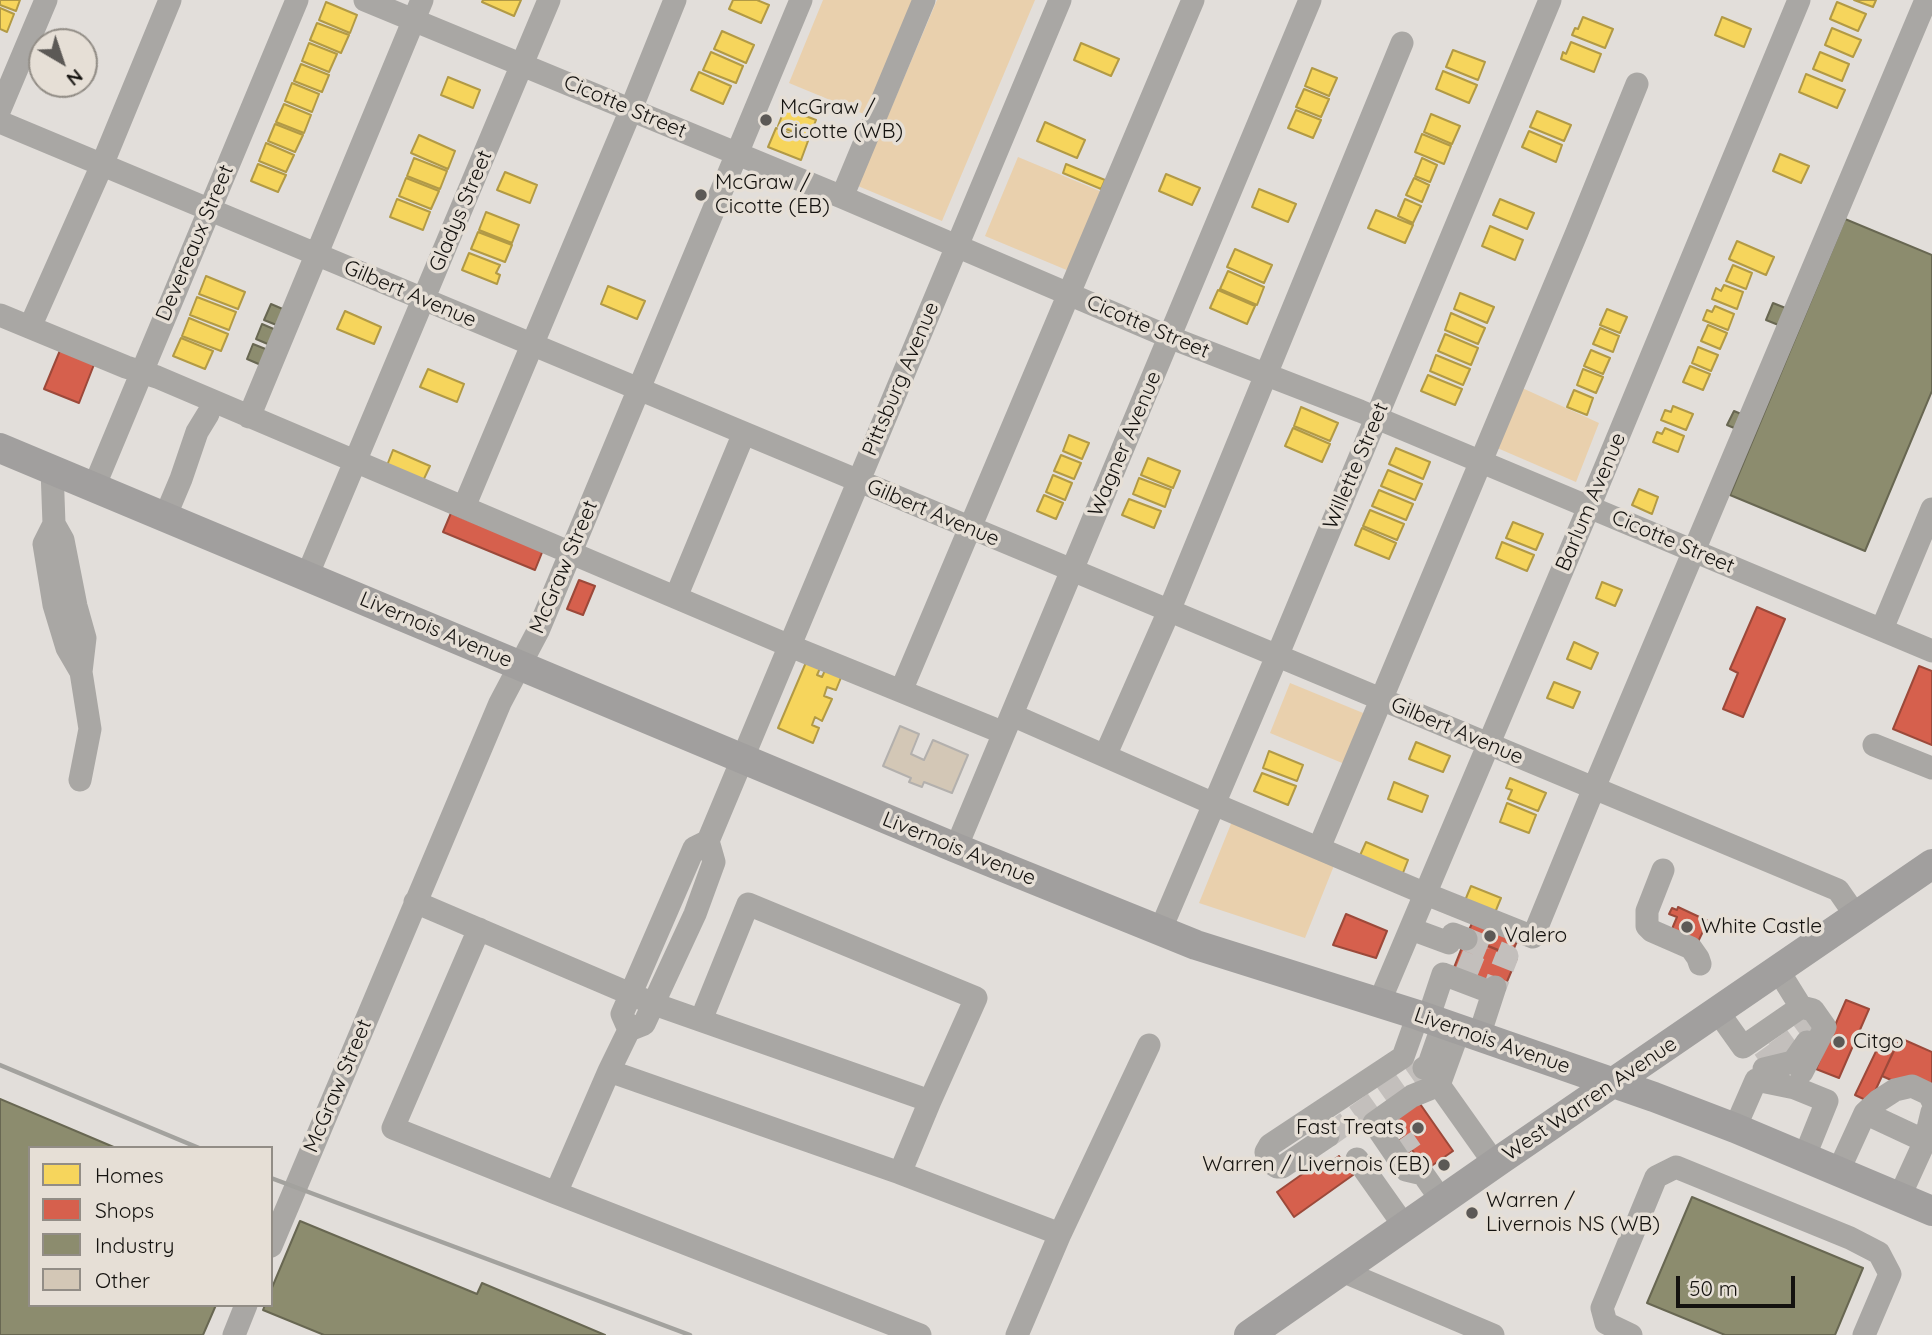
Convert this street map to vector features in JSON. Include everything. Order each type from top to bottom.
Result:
[{"type":"main road","name":"Livernois Avenue","points":[[0,448],[1160,931],[1614,1084],[1734,1128],[1932,1211]]},
{"type":"main road","name":"West Warren Avenue","points":[[1249,1335],[1932,864]]},
{"type":"street","points":[[0,109],[46,0]]},
{"type":"street","points":[[30,327],[102,165],[170,0]]},
{"type":"street","name":"Devereaux Street","points":[[94,487],[298,0]]},
{"type":"street","name":"Cicotte Street","points":[[365,0],[418,10],[522,65],[842,197],[1170,337],[1481,461],[1932,650]]},
{"type":"street","name":"Gladys Street","points":[[307,576],[549,0]]},
{"type":"street","points":[[464,508],[675,0]]},
{"type":"street","name":"McGraw Street","points":[[273,1241],[500,703],[538,631],[801,0]]},
{"type":"street","points":[[842,197],[924,0]]},
{"type":"street","name":"Pittsburg Avenue","points":[[708,841],[1060,0]]},
{"type":"street","points":[[901,691],[1193,0]]},
{"type":"street","name":"Wagner Avenue","points":[[956,848],[1310,0]]},
{"type":"street","name":"Willette Street","points":[[1160,931],[1550,0]]},
{"type":"street","name":"Barlum Avenue","points":[[1379,1003],[1490,744],[1799,0]]},
{"type":"street","points":[[0,315],[249,416],[790,646],[901,691],[1105,756],[1533,937],[1929,0]]},
{"type":"street","points":[[249,416],[418,10]]},
{"type":"street","points":[[1105,756],[1169,611],[1402,43]]},
{"type":"street","points":[[1319,848],[1637,83]]},
{"type":"street","name":"Gilbert Avenue","points":[[0,122],[1838,890],[1856,916]]},
{"type":"street","points":[[165,517],[197,432],[208,414]]},
{"type":"street","points":[[676,597],[744,433]]},
{"type":"street","points":[[52,469],[54,524],[44,544],[54,605],[67,648],[81,672],[90,729],[80,780]]},
{"type":"street","points":[[1882,629],[1932,509]]},
{"type":"street","points":[[1874,745],[1932,768]]},
{"type":"street","points":[[556,1193],[629,1030],[644,1024],[695,914],[714,862],[708,841],[694,848],[622,1014],[629,1030]]},
{"type":"street","points":[[1663,870],[1647,911],[1647,926],[1652,931],[1691,948],[1700,964]]},
{"type":"street","points":[[415,902],[654,1004],[930,1101]]},
{"type":"street","points":[[701,1020],[748,905],[976,998],[900,1173]]},
{"type":"street","points":[[479,929],[394,1128],[920,1335]]},
{"type":"street","points":[[1411,929],[1457,941],[1438,972],[1475,983]]},
{"type":"street","points":[[1734,1128],[1782,1048],[1778,970]]},
{"type":"street","points":[[1475,983],[1445,1025],[1429,1065],[1431,1077],[1495,1164]]},
{"type":"street","points":[[1328,1136],[1282,1167],[1271,1163],[1267,1157],[1266,1152],[1270,1145],[1445,1025],[1475,983]]},
{"type":"street","points":[[1718,1012],[1782,1048],[1827,1101],[1804,1158]]},
{"type":"street","points":[[1017,1335],[1060,1234],[1149,1045]]},
{"type":"street","points":[[609,1071],[900,1173],[1060,1234]]},
{"type":"street","points":[[1423,1174],[1406,1170],[1374,1123],[1412,1097],[1431,1077]]},
{"type":"street","points":[[1838,1172],[1866,1113],[1895,1090],[1912,1086],[1929,1094],[1932,1100]]},
{"type":"street","points":[[1390,1112],[1389,1118],[1442,1201]]},
{"type":"street","points":[[1899,1198],[1925,1140],[1932,1112]]},
{"type":"street","points":[[1866,1113],[1925,1140]]},
{"type":"street","points":[[1357,1159],[1405,1227]]},
{"type":"street","points":[[1630,1335],[1606,1323],[1602,1308],[1656,1177],[1675,1167],[1880,1252],[1890,1274],[1864,1335]]},
{"type":"street","points":[[1342,1271],[1493,1335]]},
{"type":"street","points":[[234,1335],[245,1307]]},
{"type":"shaded area","points":[[823,0],[919,0],[871,117],[789,83]]},
{"type":"shaded area","points":[[937,0],[1035,0],[942,221],[858,186]]},
{"type":"shaded area","points":[[1018,157],[1102,192],[1069,271],[985,236]]},
{"type":"shaded area","points":[[1520,387],[1599,423],[1576,482],[1495,447]]},
{"type":"shaded area","points":[[1290,683],[1368,715],[1347,765],[1270,733]]},
{"type":"shaded area","points":[[1233,819],[1335,863],[1305,938],[1199,903]]},
{"type":"building: Homes","points":[[0,0],[20,0],[16,11],[0,5]]},
{"type":"building: Homes","points":[[521,0],[514,16],[482,2]]},
{"type":"building: Homes","points":[[733,0],[757,0],[769,5],[761,23],[729,9]]},
{"type":"building: Homes","points":[[1854,0],[1876,0],[1873,7]]},
{"type":"building: Homes","points":[[326,2],[357,15],[350,33],[319,20]]},
{"type":"building: Homes","points":[[1837,2],[1866,14],[1858,31],[1830,19]]},
{"type":"building: Homes","points":[[0,8],[14,14],[7,32],[0,29]]},
{"type":"building: Homes","points":[[1583,17],[1613,29],[1605,48],[1572,35]]},
{"type":"building: Homes","points":[[1722,17],[1751,29],[1744,47],[1715,35]]},
{"type":"building: Homes","points":[[317,23],[349,35],[341,53],[310,40]]},
{"type":"building: Homes","points":[[1832,28],[1861,40],[1853,57],[1825,45]]},
{"type":"building: Homes","points":[[722,31],[754,45],[746,63],[714,49]]},
{"type":"building: Homes","points":[[1571,42],[1601,54],[1594,72],[1561,59]]},
{"type":"building: Homes","points":[[309,43],[337,54],[329,72],[302,61]]},
{"type":"building: Homes","points":[[1081,43],[1119,59],[1111,76],[1074,60]]},
{"type":"building: Homes","points":[[1453,50],[1485,62],[1478,80],[1446,67]]},
{"type":"building: Homes","points":[[711,52],[743,66],[736,83],[703,70]]},
{"type":"building: Homes","points":[[1820,52],[1849,64],[1842,81],[1813,69]]},
{"type":"building: Homes","points":[[301,64],[329,75],[322,92],[294,81]]},
{"type":"building: Homes","points":[[1312,68],[1337,78],[1329,96],[1305,86]]},
{"type":"building: Homes","points":[[1443,71],[1477,85],[1469,103],[1436,89]]},
{"type":"building: Homes","points":[[699,72],[731,86],[723,104],[691,90]]},
{"type":"building: Homes","points":[[1806,74],[1845,90],[1837,108],[1799,92]]},
{"type":"building: Homes","points":[[448,77],[480,90],[473,108],[441,95]]},
{"type":"building: Homes","points":[[292,83],[319,94],[312,112],[285,101]]},
{"type":"building: Homes","points":[[1304,89],[1329,99],[1321,117],[1296,107]]},
{"type":"building: Homes","points":[[284,104],[311,115],[304,133],[276,122]]},
{"type":"building: Homes","points":[[785,108],[816,120],[809,138],[778,126]]},
{"type":"building: Homes","points":[[1296,110],[1321,120],[1313,138],[1288,128]]},
{"type":"building: Homes","points":[[1537,111],[1571,125],[1564,141],[1530,127]]},
{"type":"building: Homes","points":[[1431,114],[1460,126],[1452,144],[1424,132]]},
{"type":"building: Homes","points":[[1045,122],[1085,140],[1077,158],[1037,141]]},
{"type":"building: Homes","points":[[275,124],[303,135],[295,152],[268,141]]},
{"type":"building: Homes","points":[[776,128],[808,141],[801,160],[768,147]]},
{"type":"building: Homes","points":[[1529,131],[1562,145],[1556,162],[1522,147]]},
{"type":"building: Homes","points":[[1422,134],[1451,146],[1444,164],[1415,152]]},
{"type":"building: Homes","points":[[419,135],[455,151],[448,169],[411,153]]},
{"type":"building: Homes","points":[[266,143],[294,155],[286,172],[259,161]]},
{"type":"building: Homes","points":[[1780,154],[1809,166],[1801,183],[1773,171]]},
{"type":"building: Homes","points":[[414,158],[447,171],[440,189],[407,176]]},
{"type":"building: Homes","points":[[1422,158],[1437,165],[1430,182],[1415,176]]},
{"type":"building: Homes","points":[[258,164],[286,175],[278,192],[251,181]]},
{"type":"building: Homes","points":[[1066,164],[1105,180],[1101,189],[1063,173]]},
{"type":"building: Homes","points":[[505,172],[537,185],[530,203],[497,190]]},
{"type":"building: Homes","points":[[1166,174],[1200,188],[1192,205],[1159,191]]},
{"type":"building: Homes","points":[[406,178],[439,191],[431,209],[399,196]]},
{"type":"building: Homes","points":[[1414,178],[1429,185],[1422,202],[1406,195]]},
{"type":"building: Homes","points":[[1259,189],[1296,204],[1288,222],[1252,207]]},
{"type":"building: Homes","points":[[397,199],[430,212],[423,230],[390,217]]},
{"type":"building: Homes","points":[[1405,199],[1421,206],[1413,223],[1398,216]]},
{"type":"building: Homes","points":[[1500,199],[1534,213],[1527,229],[1493,215]]},
{"type":"building: Homes","points":[[1376,210],[1413,225],[1405,243],[1368,228]]},
{"type":"building: Homes","points":[[486,212],[519,225],[512,243],[479,230]]},
{"type":"building: Homes","points":[[1490,226],[1523,240],[1515,260],[1482,246]]},
{"type":"building: Homes","points":[[478,232],[512,245],[505,262],[471,249]]},
{"type":"building: Homes","points":[[1737,241],[1774,257],[1766,275],[1729,259]]},
{"type":"building: Homes","points":[[1235,249],[1272,265],[1264,283],[1227,267]]},
{"type":"building: Homes","points":[[469,253],[500,265],[496,273],[500,275],[497,284],[462,270]]},
{"type":"building: Homes","points":[[1733,265],[1752,273],[1746,289],[1726,281]]},
{"type":"building: Homes","points":[[1228,271],[1264,287],[1257,305],[1220,289]]},
{"type":"building: Homes","points":[[206,276],[245,292],[238,309],[199,294]]},
{"type":"building: Homes","points":[[1724,285],[1743,292],[1737,309],[1712,299],[1716,288],[1721,291]]},
{"type":"building: Homes","points":[[608,286],[645,301],[637,319],[601,304]]},
{"type":"building: Homes","points":[[1218,290],[1255,306],[1247,324],[1210,308]]},
{"type":"building: Homes","points":[[1460,293],[1494,307],[1487,323],[1454,309]]},
{"type":"building: Homes","points":[[197,297],[236,312],[229,330],[190,315]]},
{"type":"building: Homes","points":[[1715,306],[1734,314],[1728,330],[1703,320],[1707,310],[1712,312]]},
{"type":"building: Homes","points":[[1607,309],[1627,317],[1620,333],[1600,325]]},
{"type":"building: Homes","points":[[345,311],[381,327],[374,344],[337,329]]},
{"type":"building: Homes","points":[[1451,313],[1485,328],[1478,344],[1445,330]]},
{"type":"building: Homes","points":[[189,318],[228,334],[221,351],[182,336]]},
{"type":"building: Homes","points":[[1708,325],[1727,333],[1720,349],[1701,341]]},
{"type":"building: Homes","points":[[1600,328],[1619,336],[1613,352],[1593,344]]},
{"type":"building: Homes","points":[[1445,334],[1478,348],[1471,365],[1438,351]]},
{"type":"building: Homes","points":[[181,338],[213,351],[205,369],[173,356]]},
{"type":"building: Homes","points":[[1698,347],[1718,355],[1711,371],[1692,363]]},
{"type":"building: Homes","points":[[1591,350],[1610,358],[1603,374],[1584,366]]},
{"type":"building: Homes","points":[[1436,355],[1470,369],[1463,385],[1430,371]]},
{"type":"building: Homes","points":[[1690,366],[1710,374],[1703,390],[1683,382]]},
{"type":"building: Homes","points":[[428,369],[464,384],[457,402],[420,387]]},
{"type":"building: Homes","points":[[1583,369],[1603,377],[1596,393],[1577,385]]},
{"type":"building: Homes","points":[[1428,375],[1462,389],[1455,405],[1421,391]]},
{"type":"building: Homes","points":[[1574,390],[1593,398],[1587,415],[1567,407]]},
{"type":"building: Homes","points":[[1673,406],[1693,414],[1686,430],[1661,420],[1665,410],[1671,412]]},
{"type":"building: Homes","points":[[1301,407],[1338,423],[1330,441],[1294,426]]},
{"type":"building: Homes","points":[[1293,428],[1330,444],[1322,462],[1285,446]]},
{"type":"building: Homes","points":[[1665,428],[1684,436],[1678,452],[1653,442],[1657,432],[1662,434]]},
{"type":"building: Homes","points":[[1069,435],[1089,443],[1082,459],[1063,451]]},
{"type":"building: Homes","points":[[1396,448],[1430,462],[1423,479],[1389,464]]},
{"type":"building: Homes","points":[[393,450],[430,466],[422,483],[386,468]]},
{"type":"building: Homes","points":[[1061,455],[1081,463],[1074,479],[1054,471]]},
{"type":"building: Homes","points":[[1148,458],[1180,471],[1173,488],[1141,475]]},
{"type":"building: Homes","points":[[1388,470],[1422,484],[1415,500],[1381,486]]},
{"type":"building: Homes","points":[[1053,475],[1072,483],[1065,500],[1046,492]]},
{"type":"building: Homes","points":[[1139,478],[1171,490],[1165,507],[1133,494]]},
{"type":"building: Homes","points":[[1639,489],[1658,497],[1652,514],[1632,505]]},
{"type":"building: Homes","points":[[1379,490],[1413,504],[1406,520],[1372,506]]},
{"type":"building: Homes","points":[[1044,495],[1063,503],[1056,519],[1037,511]]},
{"type":"building: Homes","points":[[1129,499],[1161,511],[1154,528],[1122,515]]},
{"type":"building: Homes","points":[[1370,510],[1404,524],[1397,540],[1363,526]]},
{"type":"building: Homes","points":[[1513,522],[1543,534],[1536,550],[1506,538]]},
{"type":"building: Homes","points":[[1362,528],[1396,543],[1389,559],[1355,545]]},
{"type":"building: Homes","points":[[1502,542],[1534,555],[1527,571],[1496,558]]},
{"type":"building: Homes","points":[[1602,582],[1622,590],[1615,606],[1596,598]]},
{"type":"building: Homes","points":[[1574,642],[1598,653],[1591,669],[1567,659]]},
{"type":"building: Homes","points":[[807,660],[821,666],[817,675],[822,677],[826,668],[842,675],[836,690],[827,687],[824,696],[832,699],[822,721],[815,717],[812,725],[819,728],[813,743],[778,728]]},
{"type":"building: Homes","points":[[1554,682],[1580,692],[1573,708],[1547,698]]},
{"type":"building: Homes","points":[[1416,742],[1450,756],[1443,772],[1409,759]]},
{"type":"building: Homes","points":[[1269,751],[1303,765],[1297,781],[1263,768]]},
{"type":"building: Homes","points":[[1262,773],[1296,786],[1288,805],[1254,791]]},
{"type":"building: Homes","points":[[1510,778],[1546,793],[1538,811],[1508,799],[1512,790],[1506,788]]},
{"type":"building: Homes","points":[[1394,782],[1428,796],[1422,812],[1388,799]]},
{"type":"building: Homes","points":[[1507,803],[1536,815],[1529,833],[1500,822]]},
{"type":"building: Homes","points":[[1366,842],[1408,860],[1401,878],[1358,860]]},
{"type":"building: Homes","points":[[1471,886],[1501,898],[1494,915],[1464,903]]},
{"type":"building: Shops","points":[[61,348],[95,362],[79,403],[44,389]]},
{"type":"building: Shops","points":[[451,513],[543,550],[535,570],[443,532]]},
{"type":"building: Shops","points":[[579,580],[595,586],[583,615],[567,609]]},
{"type":"building: Shops","points":[[1757,607],[1785,619],[1743,717],[1723,709],[1738,673],[1730,669]]},
{"type":"building: Shops","points":[[1919,666],[1932,671],[1932,745],[1893,729]]},
{"type":"building: Shops","points":[[1678,907],[1708,921],[1695,948],[1669,936],[1677,917],[1669,914],[1672,908],[1677,910]]},
{"type":"building: Shops","points":[[1346,914],[1387,931],[1376,958],[1333,945]]},
{"type":"building: Shops","points":[[1473,921],[1518,939],[1511,955],[1466,937]]},
{"type":"building: Shops","points":[[1466,937],[1517,958],[1503,991],[1453,970]]},
{"type":"building: Shops","points":[[1846,1000],[1869,1009],[1839,1078],[1816,1069]]},
{"type":"building: Shops","points":[[1900,1038],[1932,1052],[1932,1086],[1907,1087],[1882,1076]]},
{"type":"building: Shops","points":[[1880,1043],[1894,1050],[1870,1102],[1855,1095]]},
{"type":"building: Shops","name":"Fast Treats","points":[[1418,1101],[1453,1151],[1427,1169],[1412,1150],[1404,1155],[1396,1143],[1404,1137],[1392,1119]]},
{"type":"building: Shops","points":[[1339,1156],[1353,1175],[1294,1217],[1277,1192],[1318,1163],[1322,1168]]},
{"type":"building: Industry","points":[[1845,219],[1932,255],[1932,391],[1865,551],[1730,495]]},
{"type":"building: Industry","points":[[1773,303],[1788,309],[1781,326],[1766,320]]},
{"type":"building: Industry","points":[[271,304],[285,310],[279,326],[264,320]]},
{"type":"building: Industry","points":[[262,324],[276,330],[270,345],[256,339]]},
{"type":"building: Industry","points":[[253,344],[268,350],[261,365],[247,359]]},
{"type":"building: Industry","points":[[1734,411],[1746,416],[1739,430],[1727,425]]},
{"type":"building: Industry","points":[[0,1099],[111,1146],[28,1146],[28,1307],[215,1307],[203,1335],[0,1335]]},
{"type":"building: Industry","points":[[1692,1197],[1863,1268],[1835,1335],[1725,1335],[1647,1303]]},
{"type":"building: Industry","points":[[300,1221],[477,1294],[482,1283],[605,1335],[324,1335],[263,1310],[264,1307],[273,1307],[273,1285]]},
{"type":"building: Other","points":[[900,726],[919,734],[911,754],[924,760],[933,740],[968,755],[952,793],[924,782],[922,787],[909,782],[911,778],[883,766]]},
{"type":"tunnel","points":[[1466,939],[1507,956],[1495,987]]},
{"type":"tunnel","points":[[1465,976],[1478,944]]},
{"type":"tunnel","points":[[1803,1019],[1814,1034]]},
{"type":"tunnel","points":[[1778,1037],[1789,1052]]},
{"type":"tunnel","points":[[1764,1048],[1774,1062]]},
{"type":"tunnel","points":[[1328,1136],[1424,1068]]},
{"type":"tunnel","points":[[1402,1138],[1411,1151]]},
{"type":"railway","points":[[0,1065],[194,1146]]},
{"type":"railway","points":[[273,1179],[690,1335]]},
{"type":"place","name":"McGraw / Cicotte (WB)","points":[[766,120]]},
{"type":"place","name":"McGraw / Cicotte (EB)","points":[[701,195]]},
{"type":"place","name":"White Castle","points":[[1687,927]]},
{"type":"place","name":"Valero","points":[[1490,936]]},
{"type":"place","name":"Citgo","points":[[1839,1042]]},
{"type":"place","name":"Fast Treats","points":[[1418,1128]]},
{"type":"place","name":"Warren / Livernois (EB)","points":[[1444,1165]]},
{"type":"place","name":"Warren / Livernois NS (WB)","points":[[1472,1213]]}]
